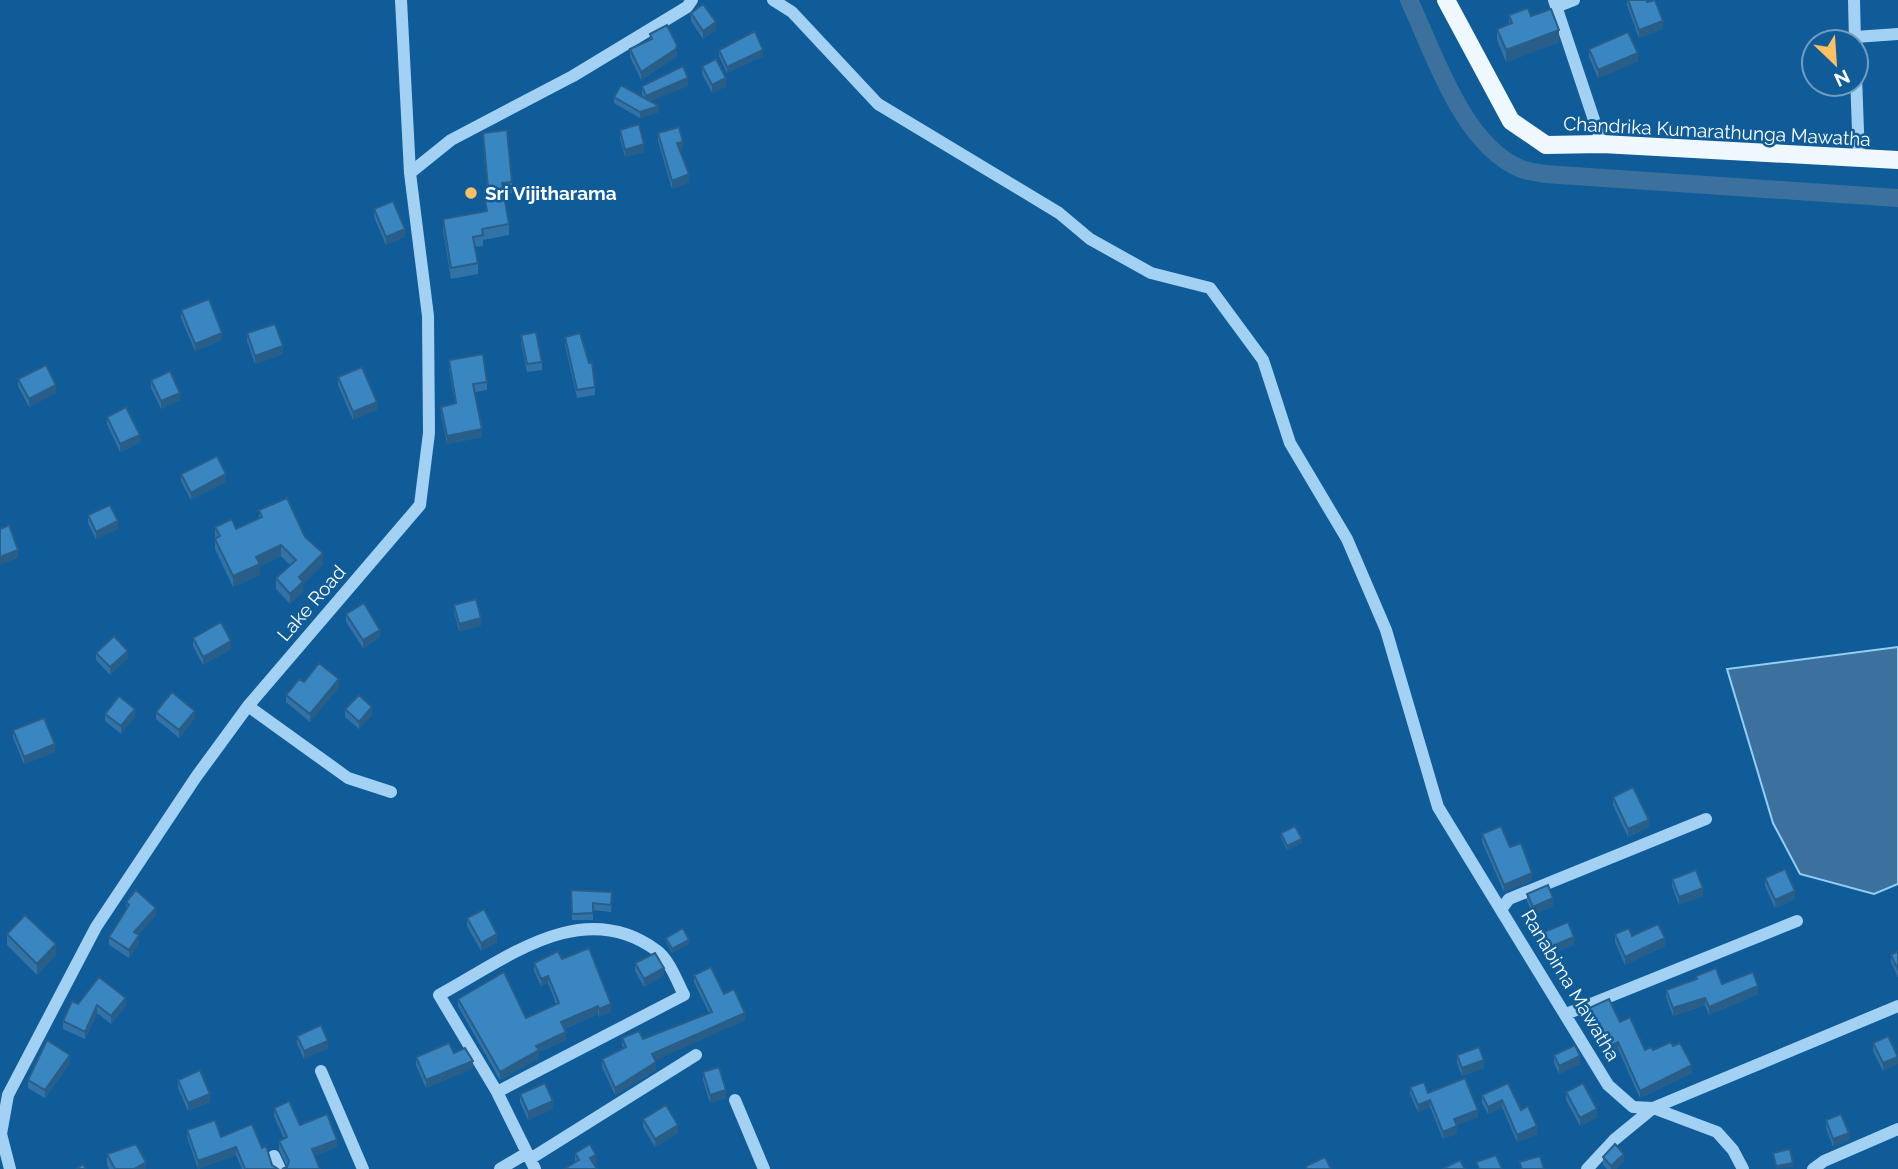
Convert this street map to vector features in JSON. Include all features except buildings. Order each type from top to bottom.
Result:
[{"type":"main road","name":"Chandrika Kumarathunga Mawatha","points":[[1446,0],[1511,121],[1546,145],[1602,144],[1898,160]]},
{"type":"street","name":"Lake Road","points":[[10,1169],[1,1134],[8,1095],[96,927],[196,777],[248,706],[420,505],[429,433],[428,316],[410,173],[401,0]]},
{"type":"street","points":[[410,173],[450,140],[573,76],[687,7],[692,0]]},
{"type":"street","name":"Ranabima Mawatha","points":[[773,0],[792,12],[878,104],[1059,213],[1090,239],[1151,272],[1210,288],[1263,360],[1290,443],[1347,539],[1386,630],[1438,807],[1608,1085],[1633,1107],[1653,1108],[1717,1132],[1733,1150],[1743,1169]]},
{"type":"street","points":[[1574,0],[1555,4],[1602,144]]},
{"type":"street","points":[[1853,0],[1854,28]]},
{"type":"street","points":[[1870,38],[1898,34]]},
{"type":"street","points":[[1857,98],[1859,158]]},
{"type":"street","points":[[248,706],[348,778],[391,792]]},
{"type":"street","points":[[1502,908],[1509,899],[1706,819]]},
{"type":"street","points":[[1566,1014],[1797,921]]},
{"type":"street","points":[[497,1092],[684,995],[658,951],[627,935],[584,928],[556,933],[439,995],[497,1092],[531,1160]]},
{"type":"street","points":[[1587,1169],[1614,1140],[1653,1108],[1898,1006]]},
{"type":"street","points":[[500,1169],[531,1160],[696,1055]]},
{"type":"street","points":[[321,1071],[363,1169]]},
{"type":"street","points":[[735,1100],[764,1169]]},
{"type":"street","points":[[1813,1169],[1824,1161],[1898,1129]]},
{"type":"street","points":[[274,1156],[280,1169]]},
{"type":"water","points":[[1898,647],[1898,884],[1874,894],[1800,874],[1773,823],[1727,669]]},
{"type":"waterway","points":[[1409,0],[1440,70],[1466,118],[1481,139],[1499,156],[1522,169],[1545,174],[1898,198]]},
{"type":"place","name":"Sri Vijitharama","points":[[471,193]]}]
